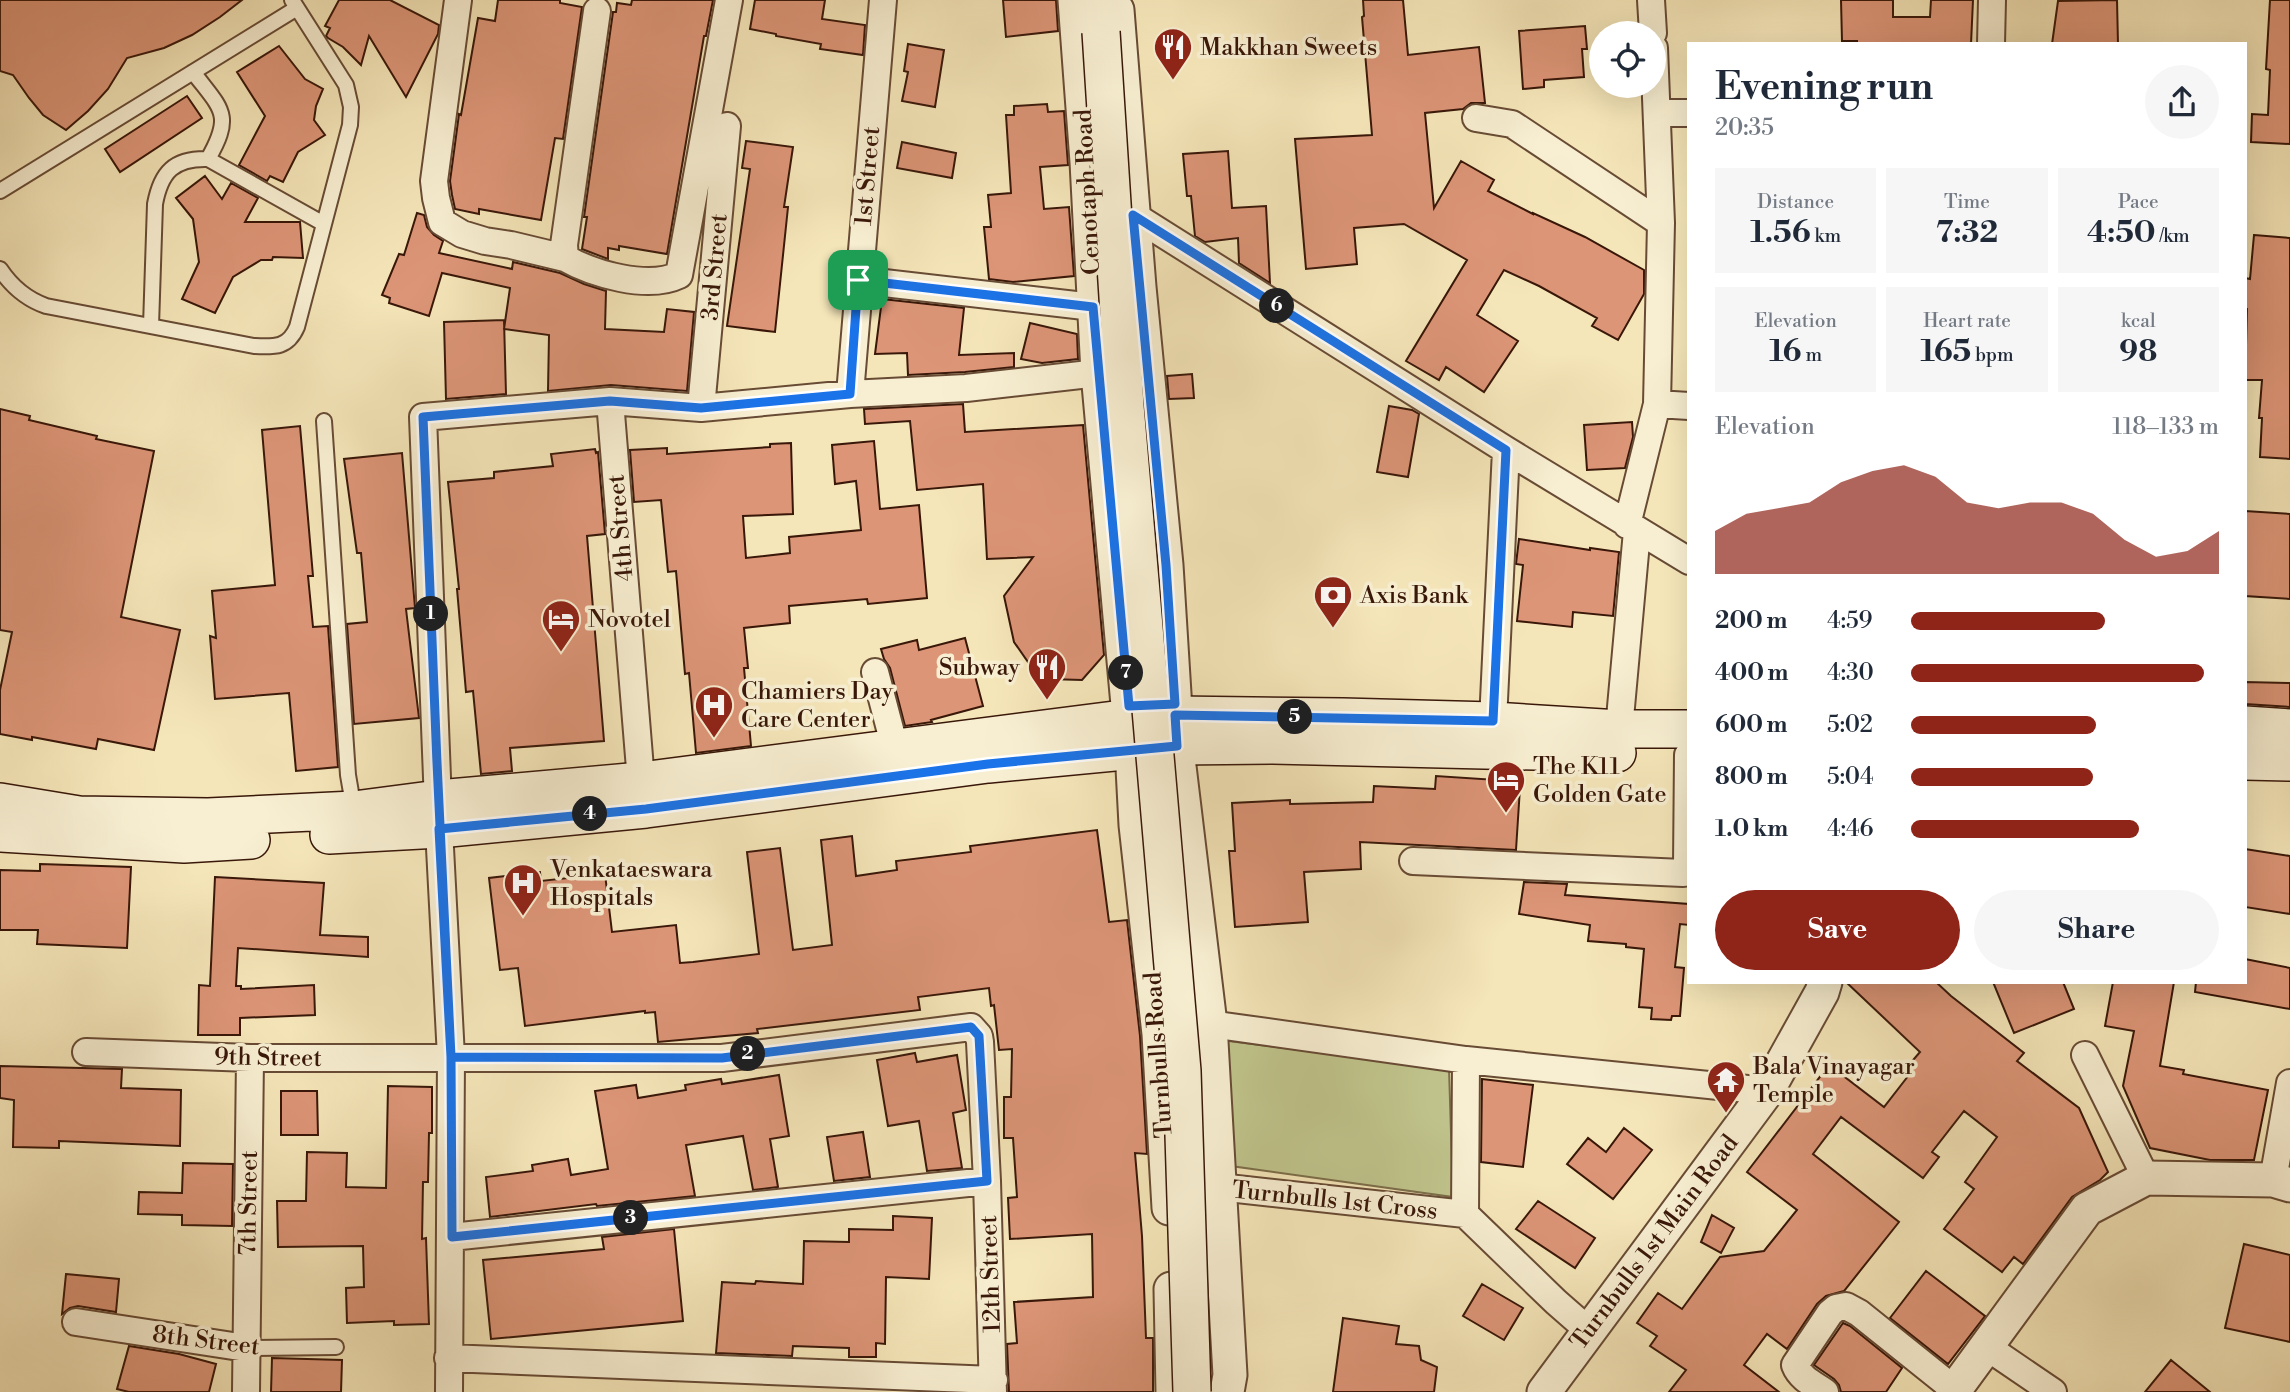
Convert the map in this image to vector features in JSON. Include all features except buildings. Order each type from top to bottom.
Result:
[{"type":"main road","points":[[1105,11],[1125,407],[1182,1071],[1192,1392]]},
{"type":"main road","points":[[0,833],[184,844],[439,814],[641,781],[895,748],[1176,731],[1493,721],[1619,729],[1687,729]]},
{"type":"main road","points":[[2247,725],[2290,728]]},
{"type":"main road","points":[[1176,731],[1273,745],[1687,755]]},
{"type":"main road","points":[[0,802],[79,815],[208,817],[354,810],[439,814],[646,809],[988,764],[1131,734]]},
{"type":"main road","points":[[2247,761],[2290,762]]},
{"type":"street","points":[[458,0],[434,181],[442,222],[462,234],[485,241],[565,258],[580,267],[599,273],[644,281],[667,281],[679,275],[729,0]]},
{"type":"street","name":"1st Street","points":[[850,394],[883,0]]},
{"type":"street","name":"Cenotaph Road","points":[[1075,0],[1098,373],[1131,734]]},
{"type":"street","points":[[1651,0],[1652,21]]},
{"type":"street","points":[[1992,42],[1993,0]]},
{"type":"street","points":[[565,258],[564,245],[597,11]]},
{"type":"street","name":"Cenotaph Road","points":[[1105,11],[1133,215],[1166,565],[1176,731]]},
{"type":"street","points":[[1619,729],[1632,528],[1657,404],[1661,223],[1657,98]]},
{"type":"street","points":[[1658,113],[1687,113]]},
{"type":"street","points":[[1476,118],[1512,124],[1661,223]]},
{"type":"street","name":"3rd Street","points":[[701,408],[727,126]]},
{"type":"street","points":[[1133,215],[1506,450],[1687,560]]},
{"type":"street","points":[[858,280],[1093,307]]},
{"type":"street","points":[[449,1392],[451,1057],[423,417],[610,401],[701,408],[850,394],[966,388],[1098,373]]},
{"type":"street","name":"4th Street","points":[[610,401],[641,781]]},
{"type":"street","points":[[1657,404],[1687,406]]},
{"type":"street","points":[[1493,721],[1506,450]]},
{"type":"street","points":[[875,672],[895,748]]},
{"type":"street","points":[[1176,731],[1210,1024],[1230,1375],[1227,1392]]},
{"type":"street","name":"Turnbulls Road","points":[[1131,734],[1136,825],[1160,1048],[1170,1224],[1173,1392]]},
{"type":"street","points":[[1413,861],[1683,873],[1687,866]]},
{"type":"street","name":"Turnbulls 1st Main Road","points":[[1544,1392],[1767,1091],[1824,984]]},
{"type":"street","points":[[1210,1024],[1466,1060],[1767,1091]]},
{"type":"street","name":"9th Street","points":[[86,1052],[250,1058],[722,1058],[967,1026],[976,1031]]},
{"type":"street","name":"12th Street","points":[[976,1031],[980,1042],[994,1386]]},
{"type":"street","points":[[2085,1055],[2146,1178]]},
{"type":"street","name":"7th Street","points":[[246,1392],[250,1058]]},
{"type":"street","name":"Turnbulls 1st Cross","points":[[1219,1186],[1465,1214],[1466,1060]]},
{"type":"street","points":[[1825,1392],[1798,1373],[1795,1364],[1836,1308],[1846,1306],[1859,1313],[1954,1391],[2087,1209],[2146,1178],[2281,1183],[2290,1083]]},
{"type":"street","points":[[452,1237],[987,1181]]},
{"type":"street","points":[[1465,1214],[1588,1330]]},
{"type":"street","name":"8th Street","points":[[76,1322],[246,1348]]},
{"type":"street","points":[[1987,1347],[2053,1392]]},
{"type":"street","points":[[448,1358],[994,1386]]},
{"type":"lane","points":[[0,191],[193,72],[294,4],[345,85],[351,107],[350,125],[297,327],[292,338],[283,344],[254,346],[46,306],[19,292],[0,269]]},
{"type":"lane","points":[[193,72],[217,105],[224,124],[208,159]]},
{"type":"lane","points":[[152,326],[155,204],[158,187],[169,169],[181,162],[208,159],[324,224]]},
{"type":"lane","points":[[324,421],[348,775],[354,810]]},
{"type":"lane","name":"8th Street","points":[[246,1348],[336,1348]]},
{"type":"green space","points":[[1221,1040],[1449,1069],[1453,1197],[1231,1166]]},
{"type":"place","name":"Makkhan Sweets","points":[[1173,81]]},
{"type":"place","name":"Axis Bank","points":[[1333,629]]},
{"type":"place","name":"Novotel","points":[[561,653]]},
{"type":"place","name":"Subway","points":[[1047,701]]},
{"type":"place","name":"Chamiers Day Care Center","points":[[714,739]]},
{"type":"place","name":"The K11 Golden Gate","points":[[1506,814]]},
{"type":"place","name":"Venkataeswara Hospitals","points":[[523,917]]},
{"type":"place","name":"Bala Vinayagar Temple","points":[[1726,1114]]},
{"type":"route","points":[[858,280],[850,394],[701,408],[610,401],[423,417],[439,829],[447,981],[451,1057],[722,1058],[967,1026],[979,1036],[987,1181],[452,1237],[451,1057],[439,829],[646,809],[988,764],[1177,746],[1175,715],[1493,721],[1506,450],[1133,215],[1166,565],[1175,704],[1129,706],[1093,307],[858,280]]}]
